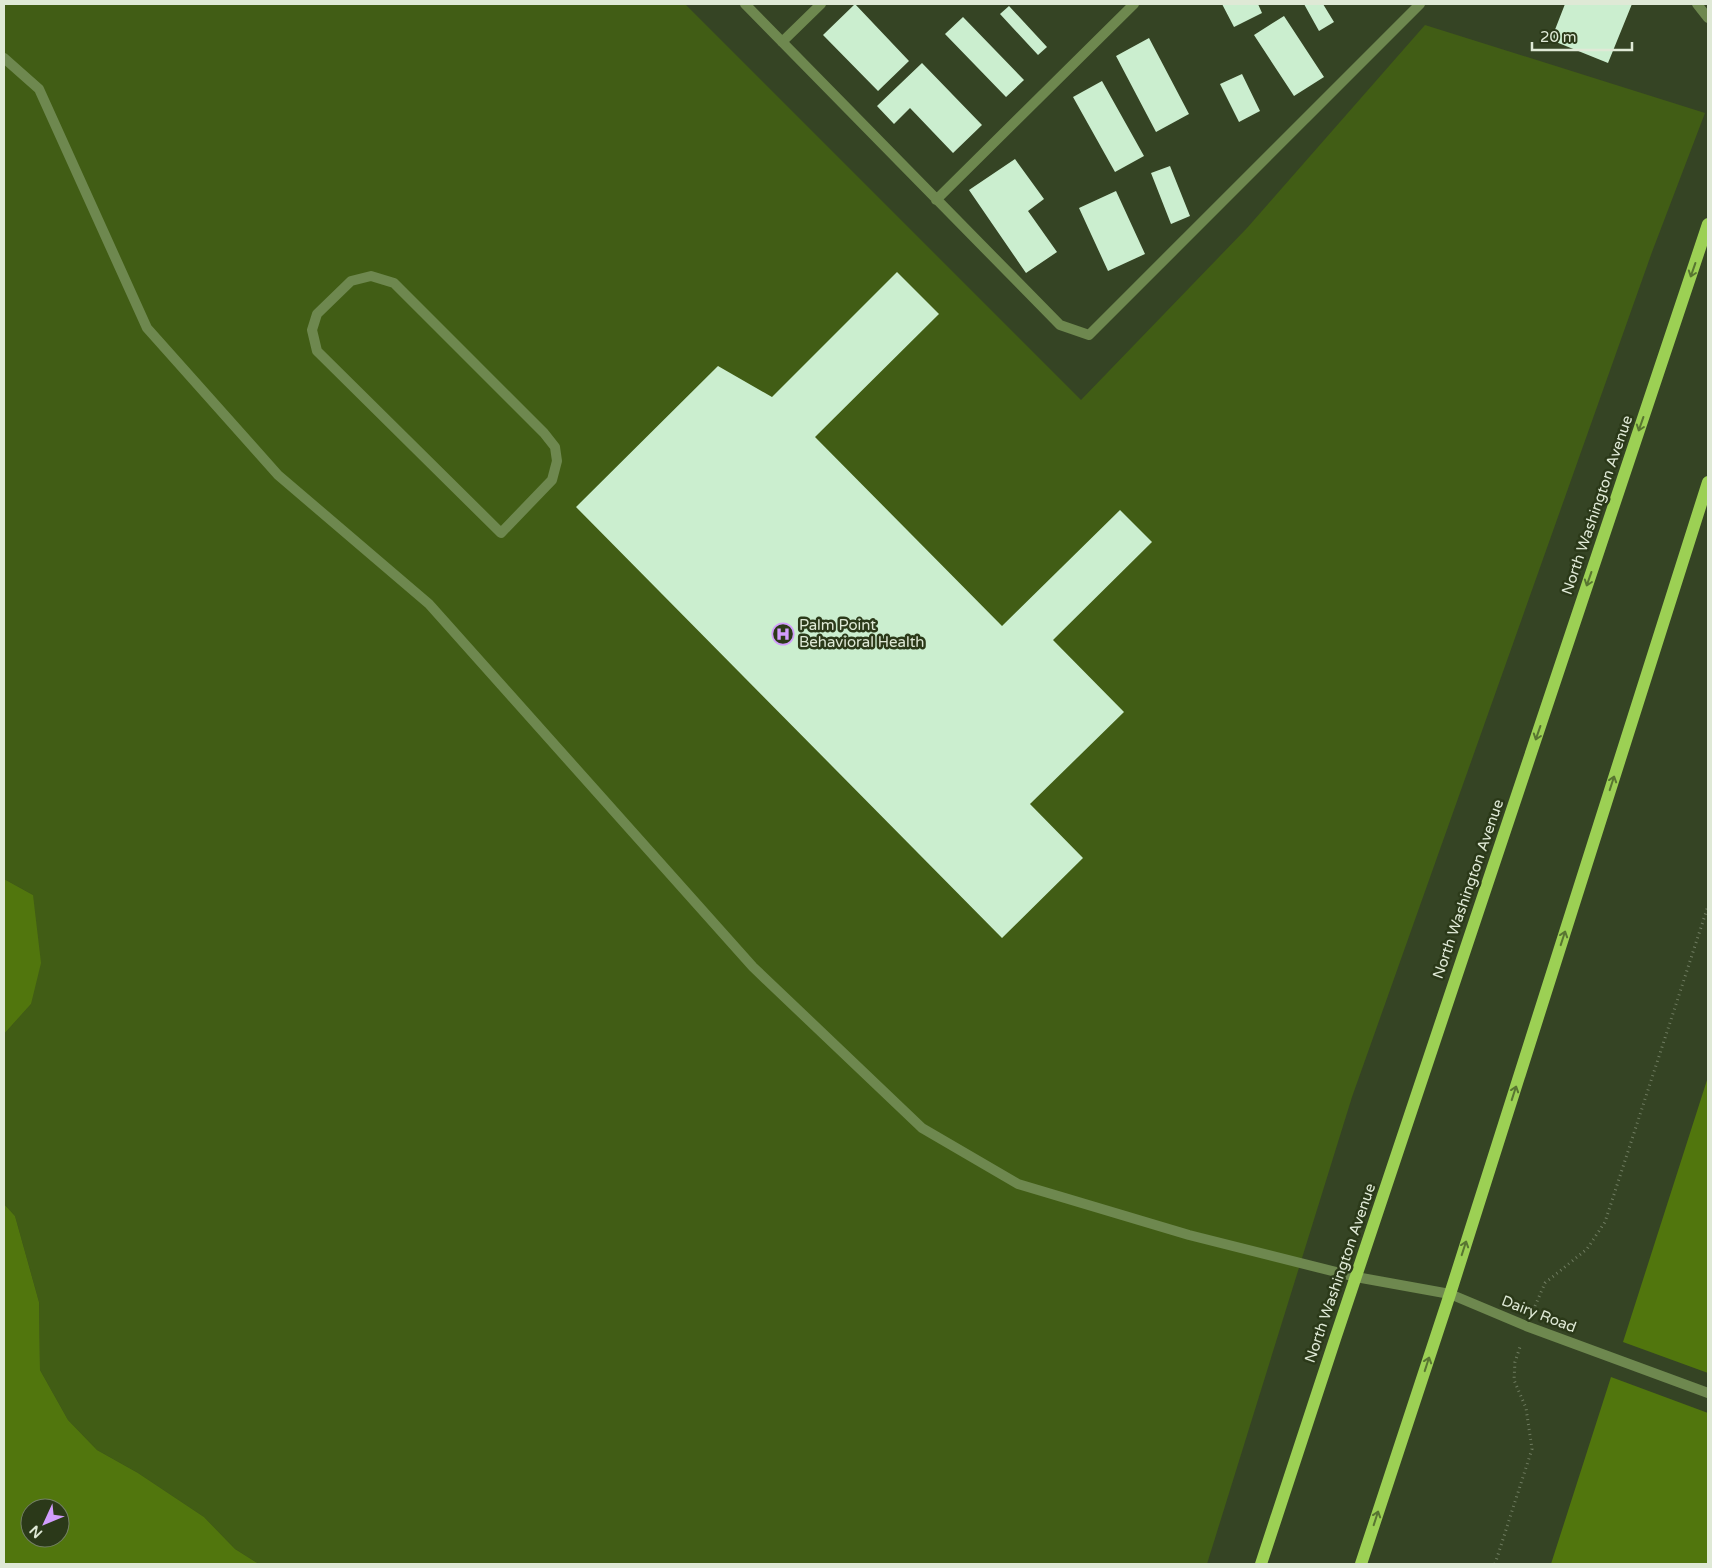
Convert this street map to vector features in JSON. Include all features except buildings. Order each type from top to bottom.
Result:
[{"type":"main road","name":"North Washington Avenue","points":[[1261,1564],[1708,224]]},
{"type":"main road","points":[[1361,1564],[1450,1294],[1708,482]]},
{"type":"street","points":[[745,4],[1060,325],[1089,335],[1420,4]]},
{"type":"street","points":[[782,42],[821,4]]},
{"type":"street","points":[[936,200],[1134,4]]},
{"type":"street","points":[[1697,4],[1708,18]]},
{"type":"street","name":"Dairy Road","points":[[4,58],[39,89],[147,328],[278,475],[429,604],[753,967],[922,1128],[1018,1184],[1189,1235],[1356,1277],[1450,1294],[1526,1326],[1708,1393]]},
{"type":"street","points":[[371,276],[394,283],[544,433],[555,447],[557,461],[552,480],[501,533],[316,351],[312,330],[317,314],[352,281],[371,276]]},
{"type":"path","points":[[1495,1564],[1532,1449],[1526,1408],[1514,1380],[1515,1362],[1526,1326],[1545,1283],[1587,1249],[1605,1222],[1708,906]]},
{"type":"green space","points":[[4,4],[685,4],[1081,400],[1247,228],[1425,25],[1705,113],[1652,252],[1352,1097],[1207,1564],[259,1564],[235,1549],[204,1517],[138,1473],[97,1450],[68,1420],[40,1370],[39,1302],[15,1216],[4,1204],[4,1034],[31,1004],[33,895],[4,879]]},
{"type":"green space","points":[[4,879],[33,895],[41,963],[31,1004],[4,1034]]},
{"type":"green space","points":[[1708,1077],[1708,1373],[1623,1342]]},
{"type":"green space","points":[[4,1204],[15,1216],[39,1302],[40,1370],[68,1420],[97,1450],[138,1473],[204,1517],[235,1549],[259,1564],[4,1564]]},
{"type":"green space","points":[[1611,1377],[1708,1413],[1708,1564],[1551,1564]]},
{"type":"place","name":"Palm Point Behavioral Health","points":[[783,634]]}]
